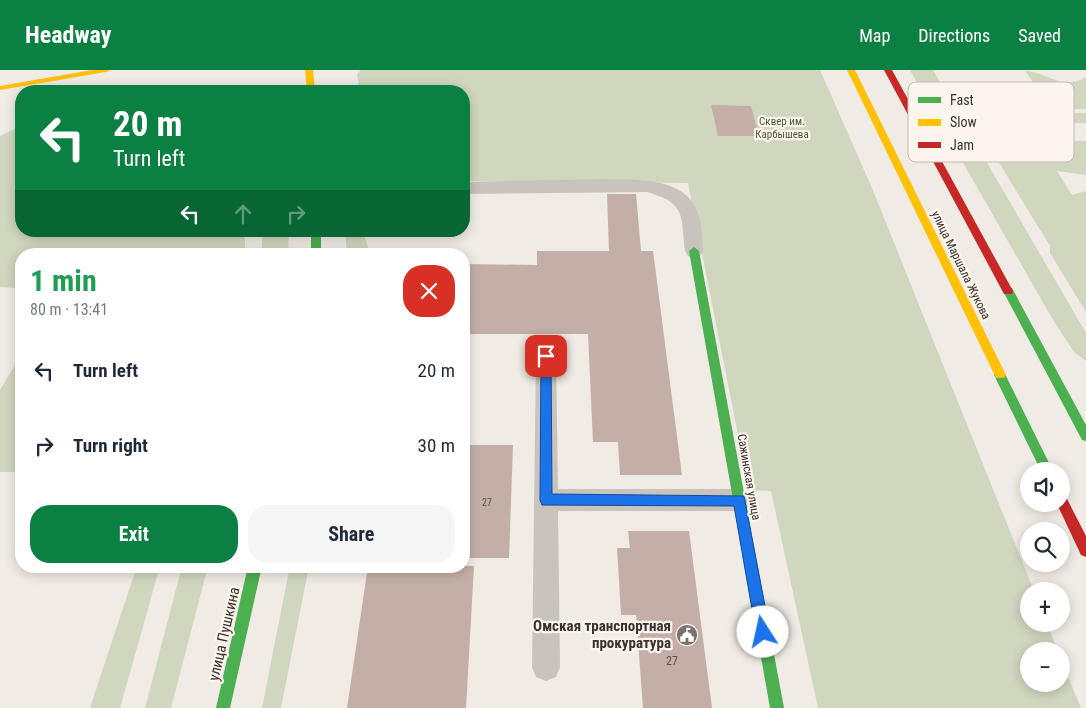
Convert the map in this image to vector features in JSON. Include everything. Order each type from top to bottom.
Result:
[{"type":"main road","points":[[0,88],[60,74],[106,70]]},
{"type":"main road","points":[[309,70],[310,85]]},
{"type":"main road","name":"улица Маршала Жукова","points":[[851,70],[1043,462]]},
{"type":"main road","name":"улица Маршала Жукова","points":[[888,70],[908,107]]},
{"type":"main road","name":"улица Маршала Жукова","points":[[938,162],[1086,436]]},
{"type":"main road","name":"Сажинская улица","points":[[694,251],[777,708]]},
{"type":"main road","points":[[1067,512],[1086,550]]},
{"type":"main road","name":"улица Пушкина","points":[[223,708],[253,573]]},
{"type":"lane","points":[[470,188],[604,185],[647,186],[669,192],[684,202],[690,216],[694,251]]},
{"type":"lane","points":[[546,356],[546,668]]},
{"type":"lane","points":[[546,500],[739,500]]},
{"type":"green space","name":"Сквер им. Карбышева","points":[[361,70],[820,70],[872,188],[1020,556],[1020,572],[1026,572],[1030,582],[1020,582],[1020,632],[1050,632],[1054,642],[1020,642],[1020,692],[1070,692],[1070,682],[1081,708],[818,708],[771,491],[749,490],[688,183],[470,181],[470,85],[359,85],[357,74]]},
{"type":"green space","points":[[910,70],[933,70],[940,82],[917,82]]},
{"type":"green space","points":[[1025,71],[1040,74],[1061,82],[1033,82]]},
{"type":"green space","points":[[1086,77],[1086,109],[1074,109],[1074,82],[1069,82]]},
{"type":"green space","points":[[1074,113],[1086,113],[1086,123],[1074,123]]},
{"type":"green space","points":[[15,129],[15,237],[245,237],[245,248],[15,248],[15,288],[0,287],[0,136]]},
{"type":"green space","points":[[1074,141],[1086,141],[1086,175],[1057,171],[1072,195],[1086,191],[1086,312],[1050,253],[1050,246],[998,162],[1074,162]]},
{"type":"green space","points":[[963,162],[987,162],[1086,333],[1086,361],[1074,352],[1053,320]]},
{"type":"green space","points":[[262,237],[289,237],[288,248],[262,248]]},
{"type":"green space","points":[[346,237],[365,237],[368,248],[346,248]]},
{"type":"green space","points":[[15,365],[15,472],[0,472],[0,390]]},
{"type":"green space","points":[[135,573],[158,573],[120,708],[90,708]]},
{"type":"green space","points":[[180,573],[206,573],[171,708],[145,708]]},
{"type":"green space","points":[[289,573],[308,573],[281,708],[262,708]]},
{"type":"building","points":[[711,105],[751,106],[759,136],[718,136]]},
{"type":"building","points":[[607,194],[636,194],[641,251],[653,251],[682,475],[620,475],[618,442],[593,442],[588,334],[470,334],[470,264],[537,265],[537,251],[609,251]]},
{"type":"building","points":[[470,445],[513,445],[509,558],[470,558]]},
{"type":"building","points":[[628,531],[689,531],[712,708],[643,708],[636,615],[621,615],[617,548],[630,548]]},
{"type":"building","points":[[470,566],[474,566],[466,708],[347,708],[367,573],[470,573]]},
{"type":"traffic: fast","points":[[316,237],[316,248]]},
{"type":"traffic: fast","points":[[694,251],[777,708]]},
{"type":"traffic: fast","points":[[1008,291],[1086,436]]},
{"type":"traffic: fast","points":[[1000,375],[1043,462]]},
{"type":"traffic: fast","points":[[223,708],[253,573]]},
{"type":"traffic: slow","points":[[18,85],[106,70]]},
{"type":"traffic: slow","points":[[309,70],[310,85]]},
{"type":"traffic: slow","points":[[851,70],[1000,375]]},
{"type":"traffic: slow","points":[[0,88],[15,85]]},
{"type":"traffic: jam","points":[[888,70],[908,107]]},
{"type":"traffic: jam","points":[[938,162],[1008,291]]},
{"type":"traffic: jam","points":[[1067,512],[1086,550]]},
{"type":"place","name":"Омская транспортная прокуратура","points":[[687,635]]},
{"type":"route","points":[[546,356],[546,500],[739,500],[763,632]]}]
